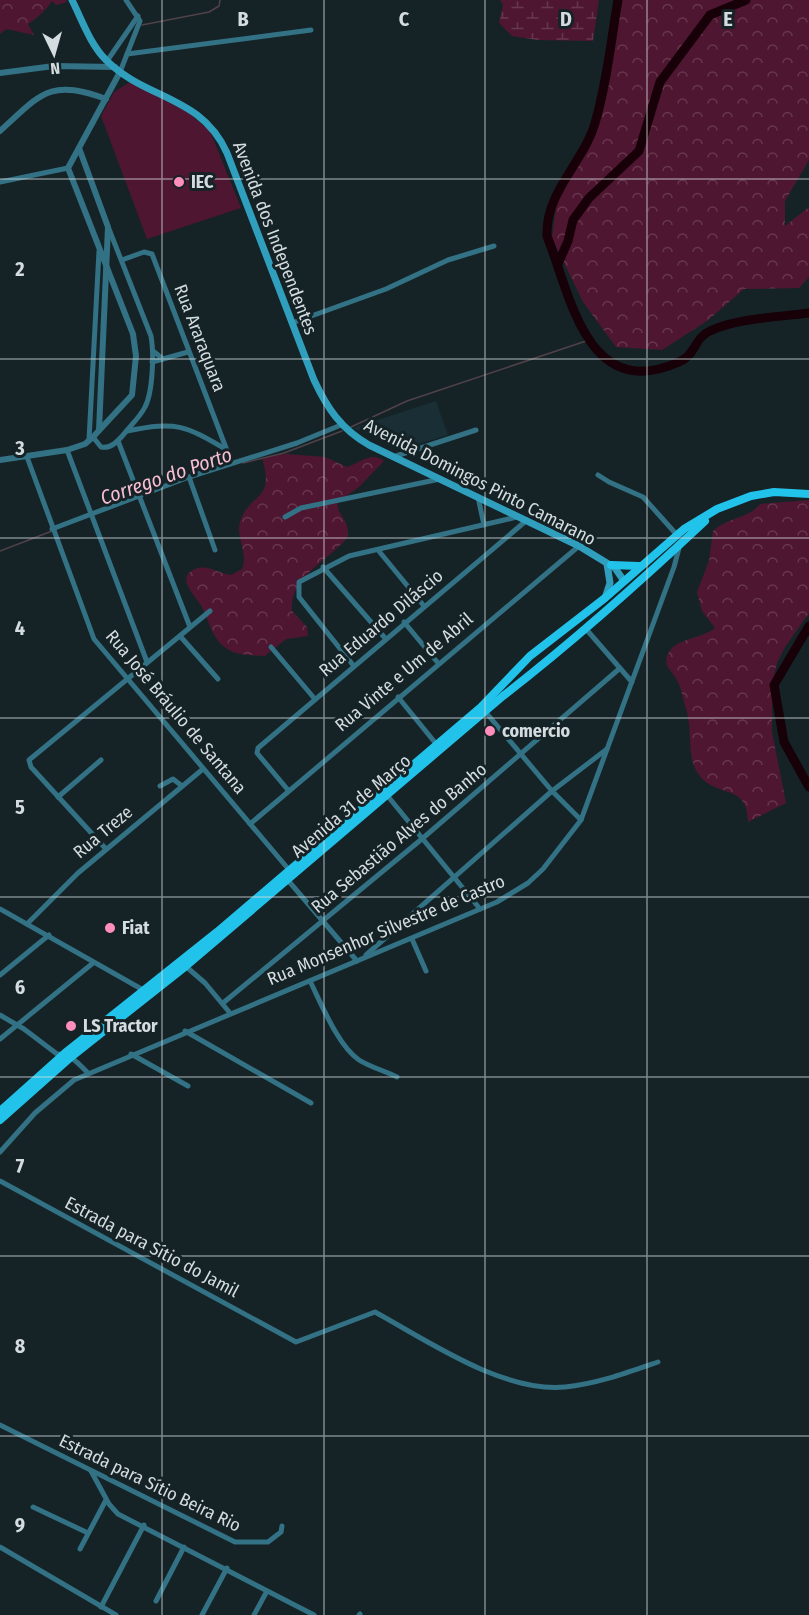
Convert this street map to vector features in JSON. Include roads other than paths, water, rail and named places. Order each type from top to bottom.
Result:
[{"type":"main road","name":"Avenida dos Independentes","points":[[72,0],[90,37],[107,61],[117,70],[198,114],[215,130],[227,153],[320,392],[341,425]]},
{"type":"main road","name":"Avenida Domingos Pinto Camarano","points":[[341,425],[361,440],[579,546],[609,565],[624,580]]},
{"type":"main road","name":"Avenida 31 de Março","points":[[0,1111],[125,1008],[184,964],[344,828],[483,709],[540,648],[605,598],[674,537],[717,509],[751,496],[774,492],[809,494]]},
{"type":"main road","name":"Avenida 31 de Março","points":[[385,793],[437,745],[554,657],[679,548],[717,509]]},
{"type":"main road","points":[[674,537],[679,548]]},
{"type":"main road","points":[[605,598],[610,584],[609,565],[643,564],[653,570]]},
{"type":"main road","points":[[618,601],[623,592],[624,580]]},
{"type":"main road","points":[[540,648],[542,657],[554,657]]},
{"type":"main road","name":"Avenida 31 de Março","points":[[0,1120],[68,1055]]},
{"type":"street","points":[[0,460],[67,450],[91,439],[132,395],[136,356],[133,334],[68,168],[106,99],[117,70],[139,28],[138,16],[126,0]]},
{"type":"street","points":[[107,61],[138,16]]},
{"type":"street","points":[[127,54],[311,30]]},
{"type":"street","points":[[0,74],[54,66],[117,70]]},
{"type":"street","points":[[0,131],[41,96],[60,88],[83,90],[106,99]]},
{"type":"street","points":[[79,148],[151,336],[153,351],[148,402],[118,441],[103,448],[91,439]]},
{"type":"street","points":[[0,182],[68,168]]},
{"type":"street","points":[[99,430],[108,227]]},
{"type":"street","points":[[292,323],[386,289],[448,261],[494,246]]},
{"type":"street","points":[[91,439],[99,250]]},
{"type":"street","name":"Rua Araraquara","points":[[122,260],[144,252],[152,254],[231,461]]},
{"type":"street","points":[[153,351],[163,359]]},
{"type":"street","points":[[152,362],[188,352]]},
{"type":"street","points":[[127,431],[153,426],[179,425],[227,450]]},
{"type":"street","points":[[53,531],[231,461],[297,443],[341,425]]},
{"type":"street","points":[[396,456],[476,430]]},
{"type":"street","points":[[118,441],[190,627]]},
{"type":"street","points":[[67,450],[147,662]]},
{"type":"street","name":"Rua José Bráulio de Santana","points":[[27,457],[94,639],[126,680],[250,824],[323,922],[360,960]]},
{"type":"street","points":[[598,475],[644,497],[674,537]]},
{"type":"street","points":[[189,478],[215,550]]},
{"type":"street","points":[[285,517],[301,508],[441,478]]},
{"type":"street","points":[[477,496],[484,525]]},
{"type":"street","points":[[353,665],[297,592],[299,582],[323,567],[349,556],[517,517]]},
{"type":"street","name":"Rua Eduardo Diláscio","points":[[288,790],[257,750],[314,698],[527,520]]},
{"type":"street","name":"Rua Vinte e Um de Abril","points":[[250,824],[579,546]]},
{"type":"street","name":"Rua Monsenhor Silvestre de Castro","points":[[0,1152],[56,1092],[88,1073],[230,1012],[412,939],[480,909],[528,883],[559,851],[581,820],[609,748],[679,548]]},
{"type":"street","points":[[378,550],[424,606]]},
{"type":"street","points":[[323,567],[385,638]]},
{"type":"street","points":[[106,849],[31,767],[29,760],[210,610]]},
{"type":"street","points":[[404,622],[438,663]]},
{"type":"street","points":[[586,628],[632,682]]},
{"type":"street","points":[[180,636],[218,679]]},
{"type":"street","points":[[271,647],[314,698]]},
{"type":"street","name":"Rua Sebastião Alves do Banho","points":[[223,1003],[423,838],[619,669]]},
{"type":"street","points":[[398,697],[437,745]]},
{"type":"street","points":[[483,709],[552,791],[581,820]]},
{"type":"street","points":[[360,960],[552,791],[609,748]]},
{"type":"street","points":[[58,797],[101,760]]},
{"type":"street","name":"Rua Treze","points":[[27,924],[78,873],[203,769]]},
{"type":"street","points":[[160,786],[173,779],[182,786]]},
{"type":"street","points":[[385,793],[480,909]]},
{"type":"street","points":[[0,909],[146,992]]},
{"type":"street","points":[[0,975],[49,935]]},
{"type":"street","points":[[412,939],[426,971]]},
{"type":"street","points":[[0,1039],[93,963]]},
{"type":"street","points":[[184,964],[230,1012]]},
{"type":"street","points":[[310,981],[325,1013],[348,1049],[358,1060],[397,1077]]},
{"type":"street","points":[[0,1015],[24,1029],[57,1054],[68,1055],[88,1073]]},
{"type":"street","points":[[185,1031],[311,1103]]},
{"type":"street","points":[[131,1054],[188,1086]]},
{"type":"street","name":"Estrada para Sítio do Jamil","points":[[0,1181],[296,1342],[375,1312],[454,1355],[530,1386],[564,1387],[625,1373],[658,1362]]},
{"type":"street","name":"Estrada para Sítio Beira Rio","points":[[0,1425],[235,1542],[268,1542],[281,1532],[282,1526]]},
{"type":"street","points":[[91,1471],[106,1500],[118,1514],[144,1525],[309,1614]]},
{"type":"street","points":[[80,1549],[106,1500]]},
{"type":"street","points":[[33,1507],[88,1533]]},
{"type":"street","points":[[102,1607],[144,1525]]},
{"type":"street","points":[[0,1547],[116,1615]]},
{"type":"street","points":[[156,1601],[184,1547]]},
{"type":"street","points":[[202,1615],[226,1568]]},
{"type":"street","points":[[254,1615],[267,1591]]},
{"type":"waterway","points":[[142,25],[209,12],[219,6],[220,0]]},
{"type":"waterway","points":[[618,0],[606,77],[595,123],[583,151],[558,191],[548,220],[547,236],[575,313],[588,337],[603,356],[623,368],[648,371],[685,359],[705,334],[732,323],[809,313]]},
{"type":"waterway","points":[[558,264],[568,241],[573,220],[589,198],[639,151],[660,82],[710,15],[746,0]]},
{"type":"waterway","points":[[351,427],[407,401],[589,340]]},
{"type":"waterway","name":"Corrego do Porto","points":[[243,463],[284,453],[342,431]]},
{"type":"waterway","name":"Corrego do Porto","points":[[0,551],[52,531]]},
{"type":"waterway","points":[[809,626],[774,685],[784,742],[809,787]]},
{"type":"place","name":"IEC","points":[[179,182]]},
{"type":"place","name":"comercio","points":[[490,731]]},
{"type":"place","name":"Fiat","points":[[110,928]]},
{"type":"place","name":"LS Tractor","points":[[71,1026]]}]
